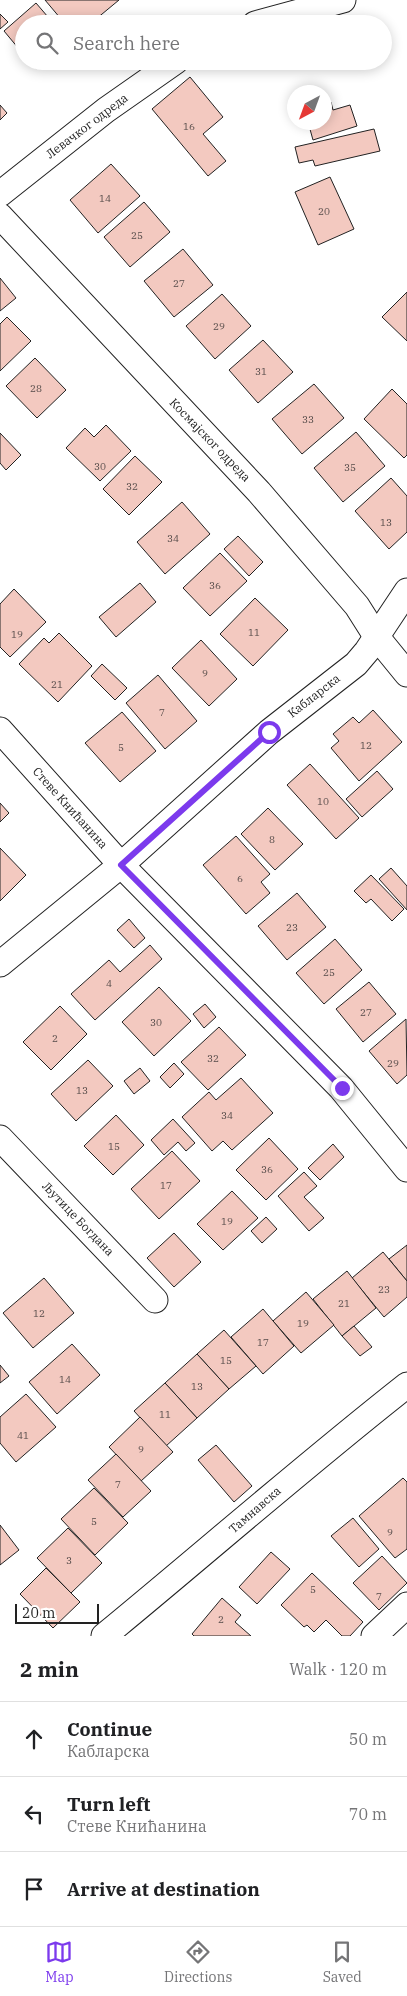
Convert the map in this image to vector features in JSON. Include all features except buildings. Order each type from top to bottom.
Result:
[{"type":"street","points":[[288,15],[344,0]]},
{"type":"street","name":"Левачког одреда","points":[[0,194],[106,110],[163,70]]},
{"type":"street","name":"Космајског одреда","points":[[0,216],[259,492],[357,606],[376,636],[407,674]]},
{"type":"street","name":"Кабларска","points":[[0,964],[121,865],[269,732],[356,664],[367,651],[407,591]]},
{"type":"street","name":"Стеве Книћанина","points":[[0,730],[121,865],[342,1088],[407,1169]]},
{"type":"street","name":"Љутице Богдана","points":[[0,1138],[155,1300]]},
{"type":"street","name":"Тамнавска","points":[[104,1636],[206,1553],[331,1445],[407,1385]]},
{"type":"street","points":[[374,1636],[407,1605]]},
{"type":"route","points":[[269,732],[121,865],[342,1088]]}]
